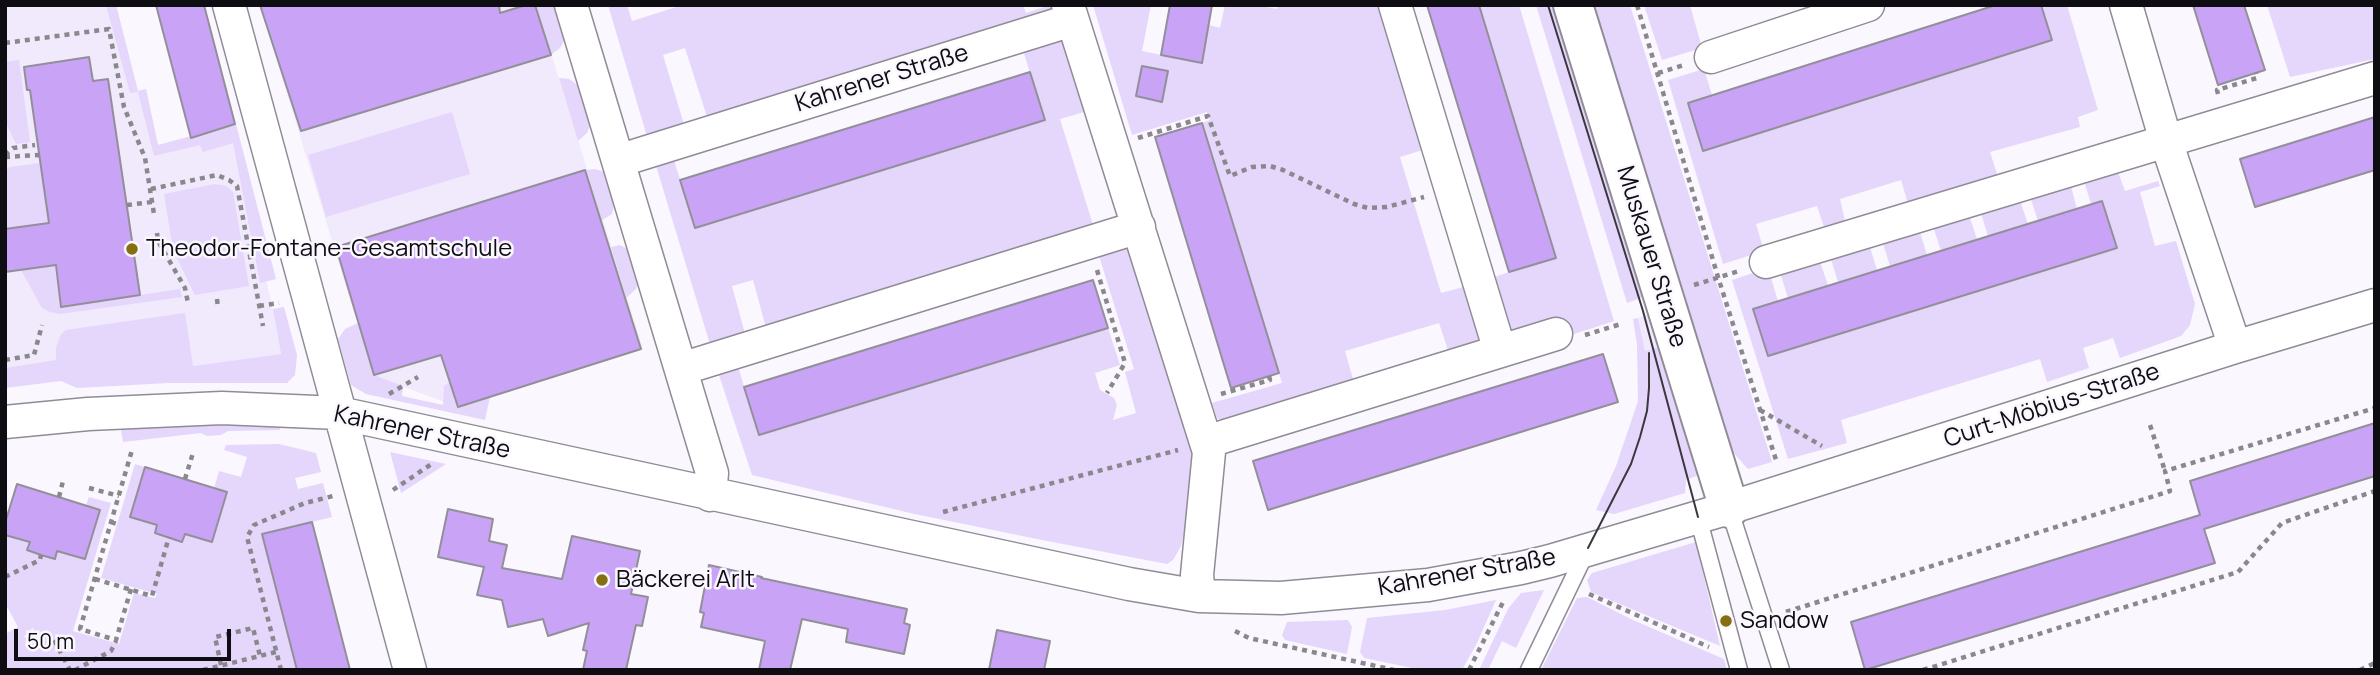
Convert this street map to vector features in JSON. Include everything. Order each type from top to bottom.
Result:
[{"type":"street","points":[[229,5],[410,670]]},
{"type":"street","points":[[571,5],[712,473],[710,495]]},
{"type":"street","points":[[1395,5],[1500,351]]},
{"type":"street","name":"Muskauer Straße","points":[[1573,5],[1714,512]]},
{"type":"street","points":[[1712,57],[1868,5]]},
{"type":"street","points":[[2126,5],[2166,141],[2235,347]]},
{"type":"street","name":"Kahrener Straße","points":[[618,161],[1070,12],[1209,452],[1197,575],[1199,596]]},
{"type":"street","points":[[1766,262],[2375,78]]},
{"type":"street","points":[[681,369],[1139,227]]},
{"type":"street","name":"Curt-Möbius-Straße","points":[[1714,512],[2375,305]]},
{"type":"street","points":[[1206,442],[1500,351],[1570,335]]},
{"type":"street","name":"Kahrener Straße","points":[[5,422],[98,413],[209,408],[339,413],[710,495],[1115,581],[1199,596],[1281,598],[1428,585],[1521,568],[1714,512]]},
{"type":"lane","points":[[1714,512],[1765,618],[1781,670]]},
{"type":"lane","points":[[1714,512],[1738,664]]},
{"type":"lane","points":[[1529,670],[1588,548]]},
{"type":"path","points":[[1637,5],[1778,466]]},
{"type":"path","points":[[5,43],[109,29],[124,107],[145,159],[154,214]]},
{"type":"path","points":[[2253,79],[2257,78],[2256,73]]},
{"type":"path","points":[[1128,141],[1208,117],[1230,176],[1252,167],[1270,166],[1367,208],[1387,207],[1451,188]]},
{"type":"path","points":[[5,156],[13,148],[35,145]]},
{"type":"path","points":[[5,156],[39,155]]},
{"type":"path","points":[[151,190],[217,175],[237,186],[263,326]]},
{"type":"path","points":[[127,205],[152,202]]},
{"type":"path","points":[[157,233],[158,241],[185,288],[188,303]]},
{"type":"path","points":[[1089,243],[1125,363],[1107,393]]},
{"type":"path","points":[[1682,289],[1718,277]]},
{"type":"path","points":[[217,299],[218,308]]},
{"type":"path","points":[[260,306],[268,305]]},
{"type":"path","points":[[1570,335],[1621,324]]},
{"type":"path","points":[[5,360],[34,355],[43,325]]},
{"type":"path","points":[[1218,395],[1270,380],[1269,376]]},
{"type":"path","points":[[383,398],[418,377]]},
{"type":"path","points":[[2165,471],[2375,408]]},
{"type":"path","points":[[1760,410],[1829,450]]},
{"type":"path","points":[[1765,618],[2170,491],[2150,425]]},
{"type":"path","points":[[933,514],[1074,479],[1206,442]]},
{"type":"path","points":[[116,640],[80,629],[132,450]]},
{"type":"path","points":[[186,479],[193,453]]},
{"type":"path","points":[[393,490],[441,458]]},
{"type":"path","points":[[58,497],[63,481]]},
{"type":"path","points":[[89,488],[119,496]]},
{"type":"path","points":[[1923,670],[2238,572],[2282,523],[2375,491]]},
{"type":"path","points":[[281,670],[247,537],[254,524],[305,503],[334,496]]},
{"type":"path","points":[[111,522],[120,525]]},
{"type":"path","points":[[94,576],[152,596],[169,537]]},
{"type":"path","points":[[5,577],[40,560],[41,555]]},
{"type":"path","points":[[1469,670],[1521,568]]},
{"type":"path","points":[[1570,585],[1738,664]]},
{"type":"path","points":[[54,640],[73,670],[111,651],[131,589]]},
{"type":"path","points":[[221,665],[215,637],[253,628],[260,656]]},
{"type":"path","points":[[1235,631],[1249,638],[1394,670]]},
{"type":"path","points":[[203,670],[276,652]]},
{"type":"path","points":[[2360,670],[2375,663]]},
{"type":"shaded area","name":"Theodor-Fontane-Gesamtschule","points":[[5,5],[116,5],[138,91],[146,89],[158,145],[229,126],[273,309],[281,354],[193,366],[190,352],[43,362],[5,368]]},
{"type":"shaded area","points":[[106,5],[116,5],[138,91],[146,89],[158,145],[236,124],[276,279],[260,283],[233,143],[203,152],[200,145],[154,156],[138,92],[130,93]]},
{"type":"shaded area","points":[[260,5],[536,5],[643,349],[458,407],[373,375]]},
{"type":"shaded area","points":[[535,5],[555,7],[565,39],[560,48],[551,55]]},
{"type":"shaded area","points":[[608,5],[627,5],[632,21],[683,5],[1023,5],[1026,13],[1050,5],[1059,5],[1060,10],[709,123],[685,48],[663,55],[686,131],[650,137],[646,133]]},
{"type":"shaded area","points":[[1093,5],[1151,5],[1142,51],[1201,63],[1209,25],[1220,28],[1225,5],[1257,5],[1277,9],[1278,5],[1384,5],[1429,148],[1400,157],[1441,293],[1471,285],[1487,338],[1448,350],[1439,323],[1345,351],[1353,379],[1224,421],[1217,418],[1212,403],[1282,383],[1202,123],[1210,120],[1207,112],[1132,135]]},
{"type":"shaded area","points":[[1479,5],[1519,5],[1614,321],[1565,337],[1509,339],[1491,278],[1556,257]]},
{"type":"shaded area","points":[[1536,5],[1559,5],[1649,295],[1627,303]]},
{"type":"shaded area","points":[[1591,5],[1630,5],[1772,462],[1748,469],[1730,449]]},
{"type":"shaded area","points":[[1644,5],[1690,5],[1702,48],[1662,60]]},
{"type":"shaded area","points":[[2041,5],[2067,5],[2098,110],[2078,117],[2080,127],[1990,152],[1999,180],[1909,207],[1901,180],[1840,199],[1846,226],[1826,233],[1817,206],[1756,224],[1764,251],[1723,264],[1668,80],[1704,69],[1712,95],[1688,103],[1704,151],[2052,40]]},
{"type":"shaded area","points":[[2267,5],[2375,5],[2375,59],[2290,77]]},
{"type":"shaded area","points":[[1061,30],[1094,109],[1060,119],[1094,228],[768,335],[753,280],[732,286],[747,341],[712,351],[654,159],[672,154],[695,227],[1044,120],[1021,43]]},
{"type":"shaded area","points":[[19,60],[30,142],[16,144],[5,121],[5,62]]},
{"type":"shaded area","points":[[559,78],[569,79],[582,88],[591,123],[587,133],[578,141]]},
{"type":"shaded area","points":[[452,112],[470,174],[326,217],[308,155]]},
{"type":"shaded area","points":[[40,163],[49,223],[5,229],[5,171],[10,167]]},
{"type":"shaded area","points":[[2115,164],[2125,191],[2158,181],[2160,186],[2140,192],[2155,246],[2176,241],[2195,304],[2190,325],[2181,336],[2120,358],[2113,338],[2083,348],[2089,368],[2047,382],[2040,359],[1841,420],[1847,443],[1788,459],[1732,280],[1768,268],[1778,301],[1753,309],[1768,356],[2117,249],[2102,202],[2091,204],[2082,174]]},
{"type":"shaded area","points":[[595,169],[608,173],[615,201],[612,214],[601,221],[585,170]]},
{"type":"shaded area","points":[[2069,179],[2077,209],[2038,221],[2029,193]]},
{"type":"shaded area","points":[[215,184],[226,186],[233,192],[249,286],[195,295],[173,250],[164,194]]},
{"type":"shaded area","points":[[2018,195],[2028,224],[1988,236],[1979,207]]},
{"type":"shaded area","points":[[1968,212],[1977,239],[1941,251],[1932,223]]},
{"type":"shaded area","points":[[1918,226],[1927,255],[1890,266],[1881,237]]},
{"type":"shaded area","points":[[1125,237],[1200,457],[1181,546],[1173,560],[1167,564],[910,513],[752,475],[715,363],[735,357],[759,434],[1108,328],[1120,365],[1095,373],[1100,390],[1114,398],[1117,405],[1113,420],[1136,413],[1125,372],[1134,369],[1096,246]]},
{"type":"shaded area","points":[[1868,241],[1877,270],[1838,282],[1829,253]]},
{"type":"shaded area","points":[[620,245],[631,251],[639,277],[636,289],[626,298],[611,247]]},
{"type":"shaded area","points":[[1818,256],[1828,285],[1788,298],[1779,269]]},
{"type":"shaded area","points":[[56,265],[62,307],[180,289],[182,297],[60,314],[50,312],[42,308],[21,270]]},
{"type":"shaded area","points":[[284,307],[297,355],[295,375],[287,383],[168,383],[77,388],[61,381],[5,388],[5,368],[56,360],[56,348],[61,334],[66,330],[185,313],[193,366],[281,354],[273,309]]},
{"type":"shaded area","points":[[1649,314],[1659,347],[1645,351],[1638,318]]},
{"type":"shaded area","points":[[1638,318],[1645,351],[1659,347],[1699,475],[1686,480],[1685,493],[1614,514],[1596,510],[1616,466],[1638,401],[1637,345],[1633,319]]},
{"type":"shaded area","points":[[358,323],[374,375],[403,386],[402,396],[443,405],[444,386],[450,382],[458,407],[490,397],[485,420],[366,394],[351,385],[338,339],[345,329]]},
{"type":"shaded area","points":[[280,423],[280,430],[228,431],[221,435],[207,436],[201,433],[123,442],[120,424]]},
{"type":"shaded area","points":[[279,444],[316,453],[321,472],[295,478],[298,489],[323,483],[332,517],[262,534],[297,670],[5,670],[5,634],[18,627],[5,603],[5,535],[30,542],[27,550],[41,555],[55,559],[57,551],[84,559],[100,510],[86,505],[89,497],[111,503],[73,631],[119,644],[134,593],[155,598],[157,594],[101,578],[135,464],[145,467],[130,517],[157,525],[155,533],[182,541],[185,534],[212,542],[227,493],[214,488],[219,471],[241,477],[247,457],[224,450],[226,445]]},
{"type":"shaded area","points":[[390,452],[446,464],[401,493]]},
{"type":"shaded area","points":[[1696,542],[1720,646],[1591,592],[1587,580],[1592,573]]},
{"type":"shaded area","points":[[1544,590],[1516,648],[1502,641],[1488,670],[1479,670],[1508,609],[1521,593]]},
{"type":"shaded area","points":[[1587,597],[1724,659],[1727,670],[1541,670],[1577,598]]},
{"type":"shaded area","points":[[1496,600],[1462,670],[1422,670],[1364,658],[1360,652],[1367,618],[1445,610]]},
{"type":"shaded area","points":[[1348,620],[1352,627],[1347,654],[1285,640],[1282,635],[1287,622]]},
{"type":"building","points":[[156,5],[204,5],[235,124],[191,138]]},
{"type":"building","points":[[260,5],[499,5],[500,13],[535,5],[551,55],[301,131]]},
{"type":"building","points":[[1170,5],[1212,5],[1202,63],[1161,55]]},
{"type":"building","points":[[1427,5],[1479,5],[1556,258],[1509,272]]},
{"type":"building","points":[[1996,5],[2041,5],[2052,40],[1703,151],[1688,103]]},
{"type":"building","points":[[2193,5],[2244,5],[2265,70],[2218,85]]},
{"type":"building","points":[[89,57],[93,81],[108,79],[140,295],[61,307],[56,265],[5,272],[5,229],[49,223],[30,90],[27,90],[24,67]]},
{"type":"building","points":[[1142,66],[1168,71],[1162,102],[1136,96]]},
{"type":"building","points":[[1030,72],[1045,120],[695,228],[680,180]]},
{"type":"building","points":[[2375,117],[2375,170],[2255,207],[2240,159]]},
{"type":"building","points":[[1202,123],[1279,373],[1231,388],[1155,137]]},
{"type":"building","points":[[585,170],[641,349],[458,407],[441,355],[374,375],[336,247]]},
{"type":"building","points":[[2102,201],[2117,248],[1768,356],[1753,309]]},
{"type":"building","points":[[1093,280],[1108,328],[759,435],[744,387]]},
{"type":"building","points":[[1603,354],[1618,402],[1268,510],[1253,461]]},
{"type":"building","points":[[2375,423],[2375,476],[2204,529],[2215,563],[1865,670],[1851,622],[2200,515],[2190,481]]},
{"type":"building","points":[[145,467],[227,492],[212,542],[185,534],[182,542],[155,533],[157,525],[130,517]]},
{"type":"building","points":[[17,484],[100,510],[85,559],[57,551],[55,559],[41,555],[27,550],[30,542],[5,535],[5,523]]},
{"type":"building","points":[[448,509],[493,519],[489,541],[507,545],[502,568],[562,579],[572,536],[640,551],[631,594],[648,597],[642,626],[636,625],[626,670],[583,670],[587,651],[583,650],[589,623],[548,636],[543,619],[508,627],[502,600],[477,595],[484,567],[438,557]]},
{"type":"building","points":[[312,522],[350,670],[297,670],[262,534]]},
{"type":"building","points":[[709,565],[907,609],[904,623],[910,625],[904,654],[846,642],[848,629],[802,619],[790,670],[759,670],[765,641],[701,627],[704,613],[700,612]]},
{"type":"building","points":[[997,630],[1050,641],[1044,670],[989,670]]},
{"type":"tram line","points":[[1548,5],[1643,311],[1698,517]]},
{"type":"tram line","points":[[1588,548],[1631,464],[1640,437],[1647,411],[1649,353]]},
{"type":"place","name":"Theodor-Fontane-Gesamtschule","points":[[132,249]]},
{"type":"place","name":"Bäckerei Arlt","points":[[602,580]]},
{"type":"place","name":"Sandow","points":[[1726,621]]}]
